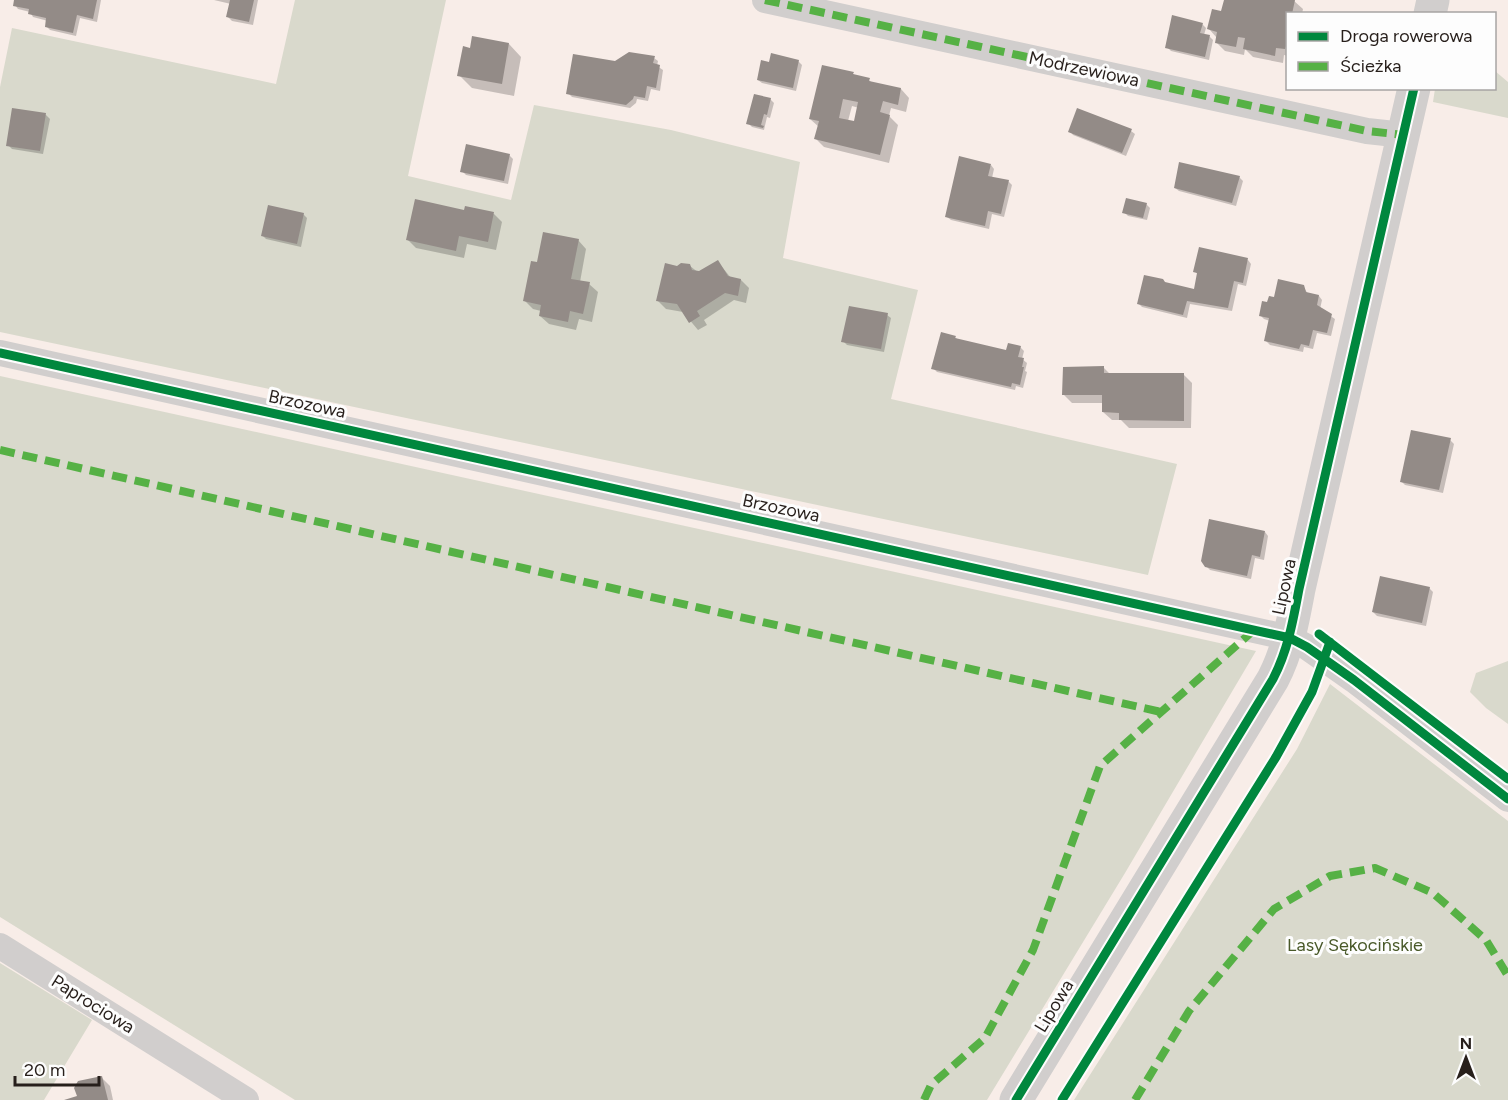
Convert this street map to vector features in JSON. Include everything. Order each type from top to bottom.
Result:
[{"type":"street","name":"Modrzewiowa","points":[[765,0],[1367,131],[1404,135]]},
{"type":"street","name":"Lipowa","points":[[1016,1100],[1284,659],[1414,90]]},
{"type":"street","name":"Brzozowa","points":[[0,353],[1290,638],[1307,647],[1354,680],[1508,799]]},
{"type":"street","name":"Paprociowa","points":[[0,946],[246,1100]]},
{"type":"green space","points":[[295,0],[446,0],[408,176],[511,200],[534,105],[671,130],[800,162],[783,258],[918,290],[891,399],[1177,464],[1148,575],[0,332],[0,87],[12,28],[276,84]]},
{"type":"green space","points":[[1496,72],[1508,82],[1508,118],[1433,102],[1435,90],[1496,90]]},
{"type":"green space","points":[[0,376],[1256,651],[987,1100],[295,1100],[0,917]]},
{"type":"green space","points":[[1508,661],[1508,724],[1486,708],[1470,692],[1476,673]]},
{"type":"green space","name":"Lasy Sękocińskie","points":[[1330,684],[1508,821],[1508,1100],[1074,1100],[1297,749]]},
{"type":"green space","points":[[0,963],[92,1020],[44,1100],[0,1100]]},
{"type":"building","points":[[14,0],[97,0],[93,19],[77,15],[73,33],[45,27],[46,18],[28,14],[29,9],[13,6]]},
{"type":"building","points":[[230,0],[254,0],[249,22],[226,17]]},
{"type":"building","points":[[1224,0],[1295,0],[1292,12],[1286,12],[1285,49],[1276,48],[1275,56],[1243,49],[1245,38],[1238,37],[1236,47],[1215,43],[1217,32],[1207,29],[1212,9],[1221,11]]},
{"type":"building","points":[[1172,15],[1203,23],[1200,33],[1210,35],[1205,57],[1165,48]]},
{"type":"building","points":[[472,36],[509,43],[502,84],[457,76],[463,46],[470,48]]},
{"type":"building","points":[[629,52],[655,56],[653,63],[660,65],[656,88],[647,86],[645,98],[634,96],[626,105],[566,94],[573,54],[615,61]]},
{"type":"building","points":[[771,53],[799,60],[793,88],[757,80],[761,60],[769,62]]},
{"type":"building","points":[[822,65],[854,72],[853,74],[870,78],[869,81],[901,88],[898,105],[883,101],[880,112],[890,115],[880,155],[814,139],[819,121],[809,119]],"holes":[[[843,99],[858,102],[854,121],[839,118]]]},
{"type":"building","points":[[754,94],[771,98],[767,115],[764,114],[761,125],[764,126],[763,128],[746,124]]},
{"type":"building","points":[[12,108],[46,113],[40,151],[6,146]]},
{"type":"building","points":[[1077,108],[1132,129],[1122,153],[1068,132]]},
{"type":"building","points":[[466,144],[510,154],[504,181],[460,172]]},
{"type":"building","points":[[959,156],[991,164],[988,176],[1009,180],[1001,214],[988,211],[985,226],[945,217]]},
{"type":"building","points":[[1179,162],[1240,176],[1232,203],[1174,188]]},
{"type":"building","points":[[1126,198],[1147,203],[1143,218],[1122,213]]},
{"type":"building","points":[[415,199],[464,210],[465,206],[494,212],[488,242],[459,236],[456,251],[406,240]]},
{"type":"building","points":[[268,205],[304,213],[297,244],[261,236]]},
{"type":"building","points":[[543,232],[579,239],[571,279],[590,282],[583,314],[570,311],[568,322],[539,316],[541,305],[523,301],[531,261],[537,262]]},
{"type":"building","points":[[1199,247],[1248,258],[1243,283],[1234,281],[1228,308],[1187,301],[1183,315],[1137,304],[1144,275],[1194,289],[1197,273],[1193,272]]},
{"type":"building","points":[[718,260],[728,276],[741,279],[738,296],[725,293],[697,311],[700,316],[689,323],[677,304],[656,301],[665,263],[677,266],[681,263],[690,264],[692,270],[699,271]]},
{"type":"building","points":[[1278,279],[1304,285],[1306,292],[1319,295],[1317,305],[1332,314],[1327,333],[1313,330],[1309,346],[1301,344],[1299,349],[1264,341],[1269,318],[1259,316],[1262,301],[1267,302],[1269,296],[1274,297]]},
{"type":"building","points":[[849,306],[888,313],[881,349],[841,342]]},
{"type":"building","points":[[941,332],[956,336],[955,338],[1006,350],[1008,343],[1021,346],[1018,357],[1024,358],[1022,367],[1024,367],[1020,385],[1012,383],[1011,387],[931,369]]},
{"type":"building","points":[[1104,366],[1104,373],[1184,373],[1184,421],[1119,420],[1119,413],[1102,412],[1102,395],[1062,395],[1063,367]]},
{"type":"building","points":[[1411,430],[1451,438],[1439,490],[1400,482]]},
{"type":"building","points":[[1209,519],[1265,531],[1260,557],[1252,555],[1247,576],[1205,567],[1201,561]]},
{"type":"building","points":[[1380,576],[1430,587],[1422,623],[1372,612]]},
{"type":"building","points":[[102,1076],[108,1100],[64,1100],[77,1096],[74,1088],[78,1081]]},
{"type":"marked path","points":[[765,0],[1367,131],[1404,135]]},
{"type":"marked path","points":[[0,450],[1161,712]]},
{"type":"marked path","points":[[924,1100],[931,1085],[985,1038],[1033,950],[1100,766],[1254,630]]},
{"type":"marked path","points":[[1135,1100],[1189,1011],[1274,909],[1330,876],[1375,868],[1433,893],[1486,940],[1508,976]]},
{"type":"cycle path","points":[[1016,1100],[1273,679],[1283,657],[1414,90]]},
{"type":"cycle path","points":[[0,353],[1290,638],[1307,647],[1354,680],[1508,799]]},
{"type":"cycle path","points":[[1319,634],[1508,779]]},
{"type":"cycle path","points":[[1062,1100],[1276,757],[1312,692],[1330,642]]}]
